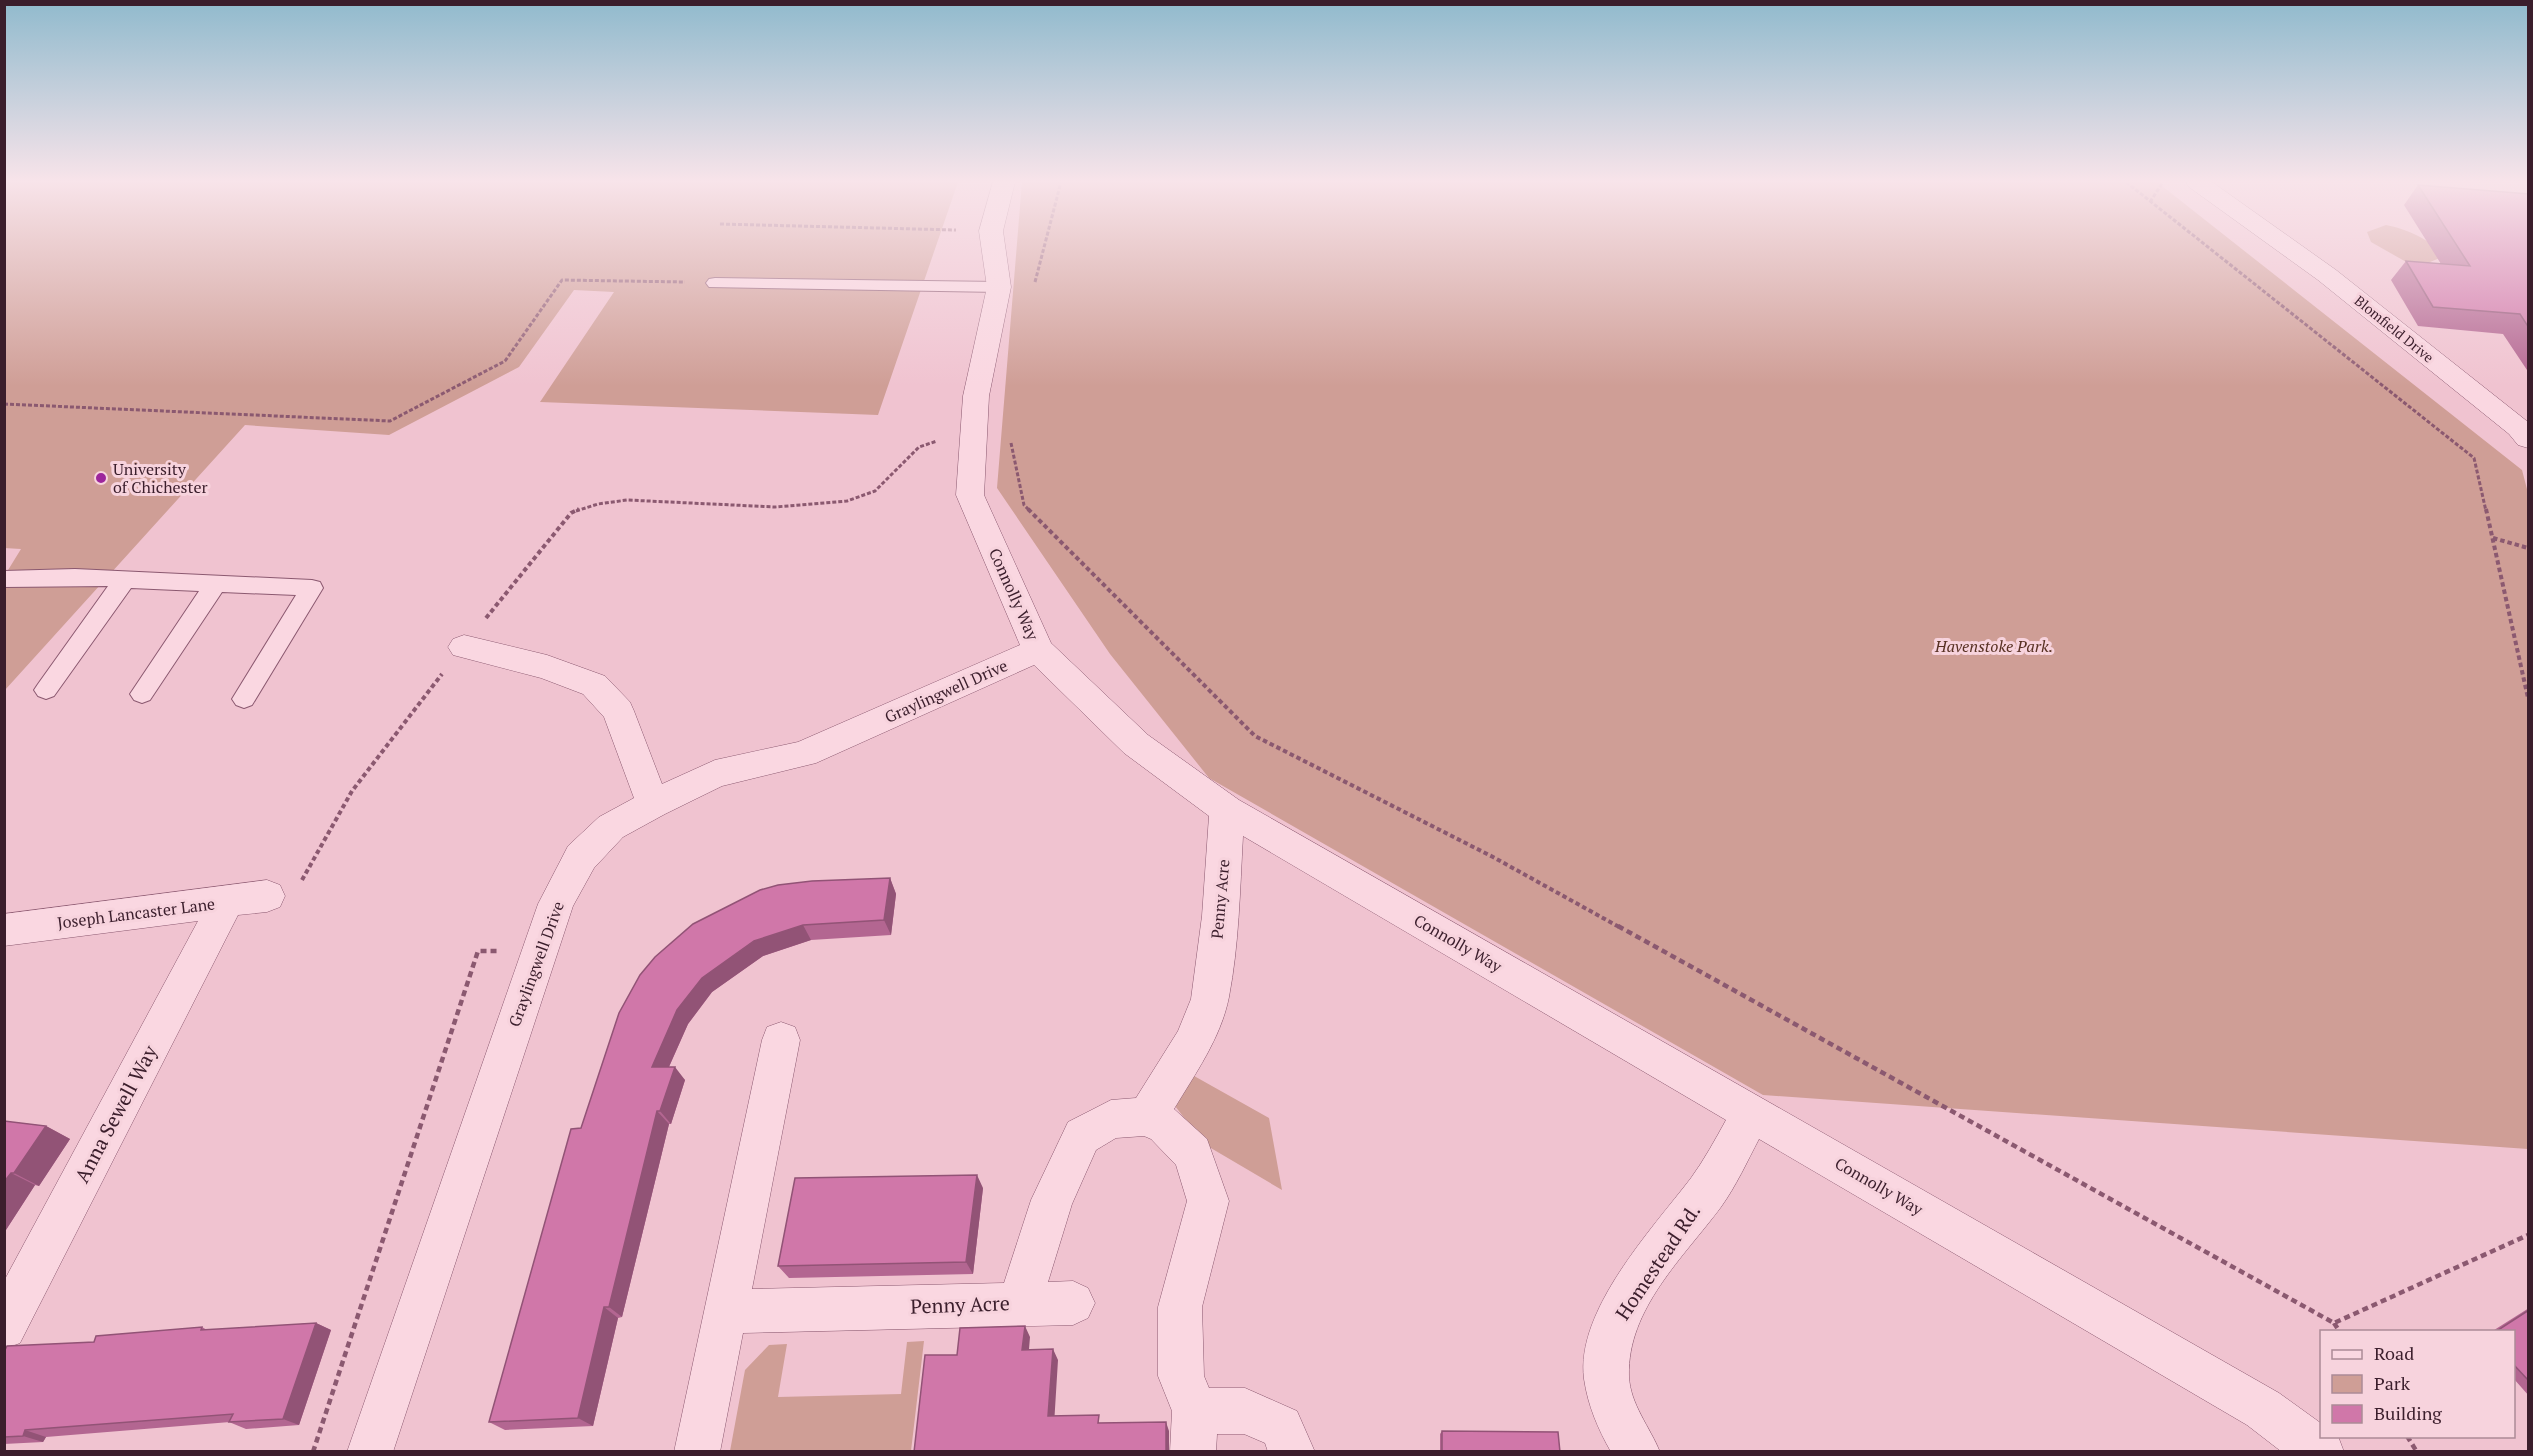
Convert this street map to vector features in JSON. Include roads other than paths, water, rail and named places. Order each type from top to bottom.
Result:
[{"type":"street","name":"Connolly Way","points":[[994,250],[999,287],[976,396],[970,495],[1038,650],[1136,744],[1227,810],[2262,1409],[2320,1452]]},
{"type":"street","name":"Blomfield Drive","points":[[2292,250],[2327,275],[2519,428],[2529,439]]},
{"type":"street","points":[[464,647],[547,667],[594,685],[618,711],[652,804]]},
{"type":"street","name":"Graylingwell Drive","points":[[370,1452],[555,904],[582,858],[611,827],[652,804],[715,774],[804,754],[1038,650]]},
{"type":"street","name":"Penny Acre","points":[[724,1312],[1019,1304],[1052,1200],[1082,1136],[1111,1119],[1147,1116],[1194,1041],[1210,999],[1220,916],[1227,810]]},
{"type":"street","name":"Joseph Lancaster Lane","points":[[4,930],[267,896]]},
{"type":"street","name":"Anna Sewell Way","points":[[4,1327],[227,901]]},
{"type":"street","points":[[697,1452],[781,1040]]},
{"type":"street","name":"Homestead Rd.","points":[[1637,1452],[1623,1432],[1608,1389],[1608,1345],[1621,1309],[1707,1191],[1752,1113]]},
{"type":"street","points":[[1147,1116],[1165,1125],[1193,1153],[1208,1201],[1180,1307],[1181,1376],[1194,1431],[1245,1411],[1281,1427],[1292,1452]]},
{"type":"street","points":[[1019,1304],[1073,1303]]},
{"type":"lane","points":[[715,283],[999,287]]},
{"type":"lane","points":[[4,579],[75,577],[312,588],[244,699]]},
{"type":"lane","points":[[46,690],[125,579]]},
{"type":"lane","points":[[142,694],[216,584]]},
{"type":"place","name":"University of Chichester","points":[[101,478]]},
{"type":"park label","name":"Havenstoke Park.","points":[[1994,646]]}]
